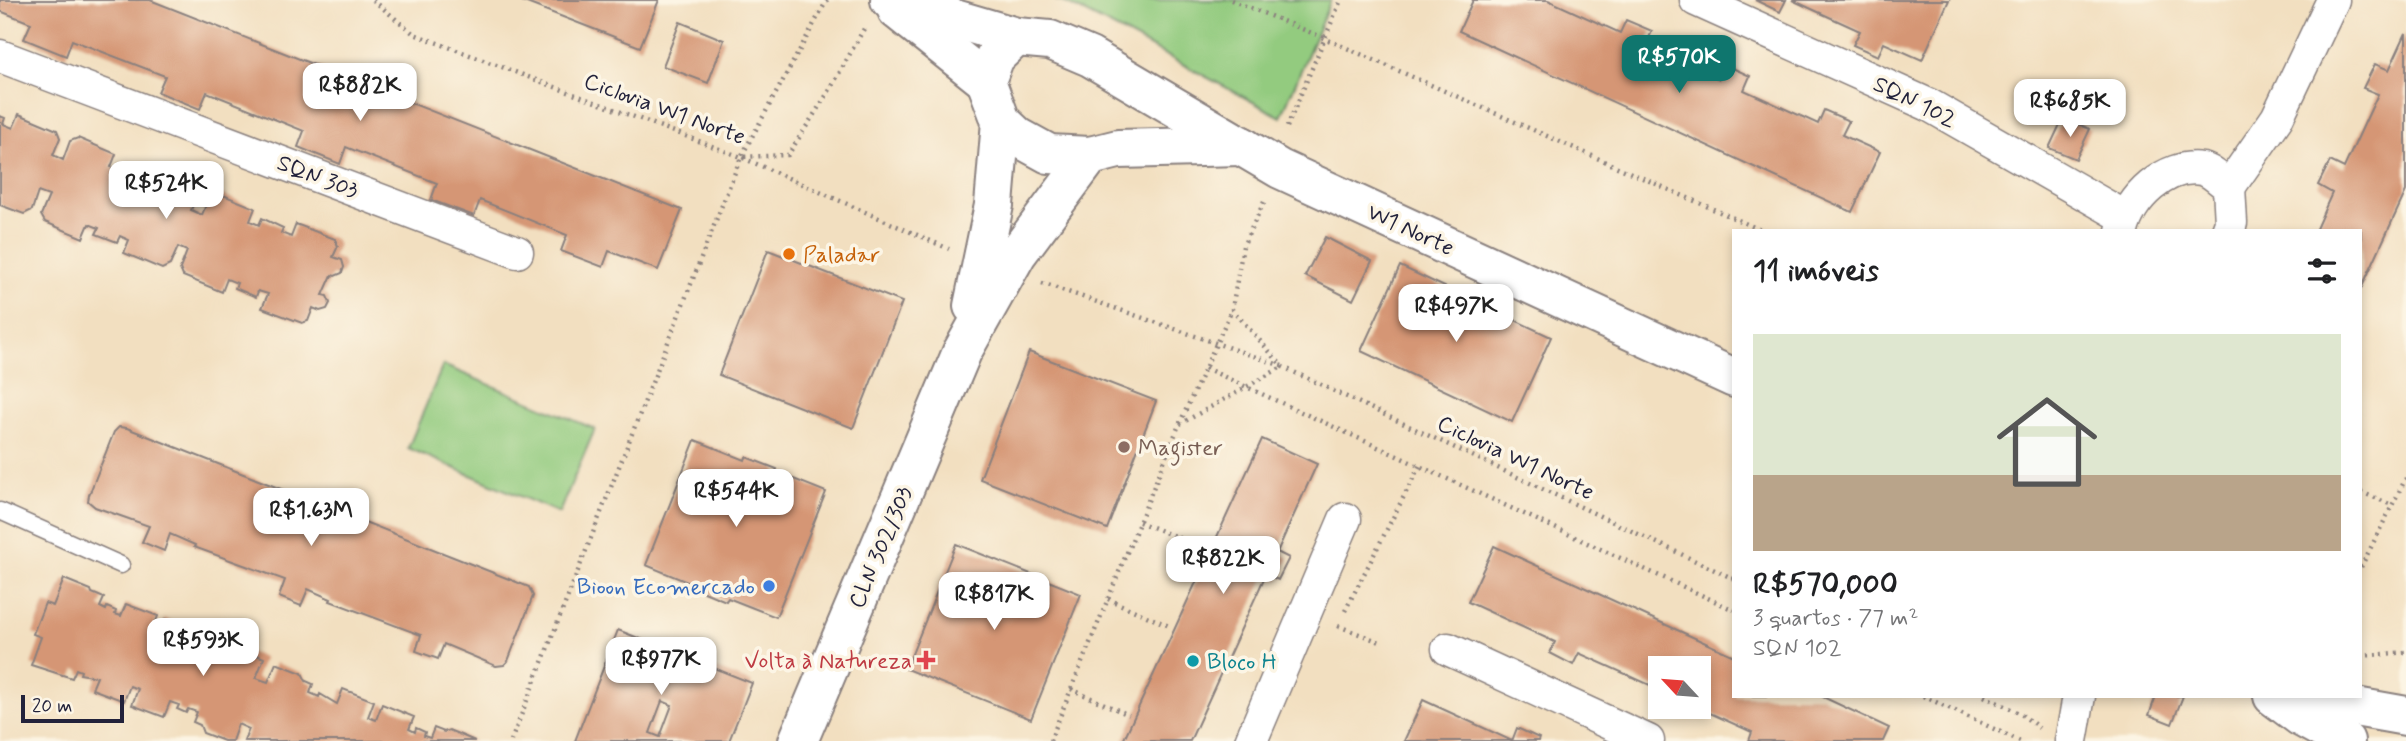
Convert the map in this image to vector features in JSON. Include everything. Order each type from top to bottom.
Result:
[{"type":"street","name":"SQN 102","points":[[1696,0],[1929,105],[2124,224]]},
{"type":"street","points":[[2229,229],[2231,223],[2229,187],[2277,118],[2333,0]]},
{"type":"street","points":[[881,7],[1016,37],[1050,40],[1090,57],[1123,78],[1135,122],[1104,153]]},
{"type":"street","points":[[881,7],[986,81],[1001,121],[1018,136],[1049,154],[1242,146]]},
{"type":"street","points":[[986,81],[995,57],[1016,37]]},
{"type":"street","name":"SQN 303","points":[[0,56],[517,252]]},
{"type":"street","name":"W1 Norte","points":[[1123,78],[1280,169],[1732,377]]},
{"type":"street","name":"CLN 302/303","points":[[962,352],[984,265],[992,217],[1001,121]]},
{"type":"street","name":"CLN 302/303","points":[[798,741],[962,352],[1017,254],[1104,153]]},
{"type":"street","points":[[2124,224],[2146,190],[2162,178],[2182,170],[2204,169],[2229,187]]},
{"type":"street","points":[[1264,737],[1345,519]]},
{"type":"street","points":[[1448,649],[1648,741]]},
{"type":"street","points":[[2059,738],[2079,698]]},
{"type":"street","points":[[2276,698],[2345,741]]},
{"type":"street","points":[[2320,698],[2406,716]]},
{"type":"lane","points":[[0,511],[121,565]]},
{"type":"path","name":"Ciclovia W1 Norte","points":[[373,0],[414,34],[741,157],[788,155],[881,7]]},
{"type":"path","points":[[511,741],[741,157],[827,0]]},
{"type":"path","points":[[1231,0],[1324,38],[1758,229]]},
{"type":"path","points":[[1287,127],[1340,0]]},
{"type":"path","points":[[1050,741],[1179,425],[1232,309]]},
{"type":"path","name":"Ciclovia W1 Norte","points":[[1248,386],[1283,367],[1732,578]]},
{"type":"path","points":[[1205,368],[1732,609]]},
{"type":"path","points":[[1179,425],[1248,386]]},
{"type":"path","points":[[2362,565],[2406,478]]},
{"type":"path","points":[[2362,492],[2392,505]]},
{"type":"path","points":[[1139,522],[1202,547]]},
{"type":"path","points":[[1108,599],[1169,626]]},
{"type":"path","points":[[1338,626],[1383,643]]},
{"type":"path","points":[[2362,656],[2406,652]]},
{"type":"path","points":[[1071,689],[1129,715]]},
{"type":"path","points":[[1927,698],[2020,741]]},
{"type":"path","points":[[1988,698],[2021,714],[2059,738]]},
{"type":"green space","points":[[1055,0],[1331,0],[1281,117],[1117,29]]},
{"type":"green space","points":[[443,365],[595,429],[559,513],[408,448]]},
{"type":"building","points":[[0,0],[150,0],[682,210],[658,270],[609,251],[603,267],[561,251],[567,235],[480,200],[474,216],[431,200],[437,183],[346,147],[340,164],[298,147],[304,131],[207,92],[200,109],[158,92],[165,76],[72,40],[66,56],[24,39],[31,23],[0,11]]},
{"type":"building","points":[[519,0],[659,0],[640,47]]},
{"type":"building","points":[[1473,0],[1548,0],[1620,33],[1626,20],[1652,31],[1646,45],[1719,79],[1726,65],[1750,76],[1744,90],[1818,124],[1824,110],[1849,121],[1842,135],[1880,152],[1852,212],[1459,31]]},
{"type":"building","points":[[1755,0],[1786,0],[1780,12]]},
{"type":"building","points":[[1792,0],[1949,0],[1922,60],[1884,43],[1878,56],[1853,45],[1860,31]]},
{"type":"building","points":[[680,22],[724,40],[708,83],[663,66]]},
{"type":"building","points":[[2406,33],[2406,191],[2362,287],[2362,229],[2316,229],[2332,193],[2318,185],[2330,161],[2344,168],[2378,94],[2363,88],[2375,64],[2389,70]]},
{"type":"building","points":[[19,114],[57,130],[60,138],[53,155],[63,160],[70,141],[78,138],[116,154],[111,167],[120,171],[123,164],[144,172],[142,179],[152,183],[158,169],[196,184],[199,191],[191,210],[202,215],[210,195],[216,192],[255,208],[250,221],[259,225],[262,218],[283,228],[281,233],[291,237],[296,224],[335,239],[338,246],[333,257],[342,260],[344,267],[342,273],[332,275],[323,295],[327,296],[330,303],[327,309],[320,311],[313,308],[308,321],[302,323],[262,308],[268,294],[258,291],[256,297],[235,288],[237,283],[227,279],[222,292],[183,276],[180,269],[187,251],[178,247],[170,265],[162,269],[124,253],[129,240],[120,236],[117,242],[96,234],[99,228],[89,224],[83,238],[45,222],[41,215],[49,196],[38,192],[32,210],[24,214],[0,205],[0,116],[5,118],[3,124],[13,128]]},
{"type":"building","points":[[2063,118],[2090,129],[2076,159],[2049,148]]},
{"type":"building","points":[[1325,237],[1372,261],[1353,300],[1305,276]]},
{"type":"building","points":[[768,250],[902,302],[853,428],[719,375]]},
{"type":"building","points":[[1400,266],[1551,337],[1512,422],[1361,351]]},
{"type":"building","points":[[1029,352],[1156,401],[1107,529],[980,479]]},
{"type":"building","points":[[119,427],[529,587],[533,596],[508,661],[504,665],[496,666],[444,644],[438,659],[416,651],[421,635],[330,601],[331,599],[308,589],[301,606],[279,597],[285,580],[194,547],[195,545],[170,534],[164,551],[142,542],[149,526],[95,507],[88,501],[114,432]]},
{"type":"building","name":"Bloco H","points":[[1262,439],[1317,464],[1277,552],[1289,558],[1278,580],[1266,574],[1190,741],[1123,741]]},
{"type":"building","points":[[695,440],[745,460],[746,457],[777,469],[776,472],[826,492],[776,617],[728,598],[726,601],[646,565]]},
{"type":"building","points":[[956,544],[1081,594],[1031,719],[906,669]]},
{"type":"building","points":[[1494,546],[1732,655],[1732,698],[1825,698],[1889,728],[1883,741],[1749,741],[1752,732],[1712,714],[1712,656],[1648,656],[1648,684],[1579,653],[1573,665],[1550,653],[1555,642],[1468,602]]},
{"type":"building","points":[[64,579],[104,598],[100,607],[116,611],[115,614],[121,616],[126,604],[158,616],[152,632],[159,635],[165,619],[197,632],[191,647],[201,648],[218,657],[222,648],[229,651],[237,647],[264,658],[256,678],[268,682],[276,663],[302,673],[306,681],[313,684],[310,693],[319,697],[320,694],[337,704],[343,689],[374,701],[368,717],[376,720],[382,704],[414,717],[409,729],[415,732],[416,728],[425,732],[424,736],[430,738],[434,728],[444,732],[449,730],[475,741],[244,741],[249,729],[238,724],[232,741],[224,741],[203,733],[200,725],[193,722],[197,712],[188,709],[186,713],[177,709],[179,705],[170,702],[164,717],[132,705],[138,689],[130,686],[124,701],[92,689],[97,677],[80,674],[81,671],[76,669],[72,678],[31,665],[41,637],[33,634],[45,603],[53,606]]},
{"type":"building","points":[[618,630],[752,683],[729,741],[575,741]],"holes":[[[662,701],[672,705],[660,737],[650,733]]]},
{"type":"building","points":[[2155,698],[2182,698],[2172,724],[2149,715]]},
{"type":"building","points":[[1423,700],[1512,741],[1404,741]]},
{"type":"building","points":[[1517,728],[1539,738],[1538,741],[1512,741]]},
{"type":"place","name":"Paladar","points":[[789,254]]},
{"type":"place","name":"Magister","points":[[1124,447]]},
{"type":"place","name":"Bioon Ecomercado","points":[[769,586]]},
{"type":"place","name":"Volta à Natureza","points":[[926,660]]},
{"type":"place","name":"Bloco H","points":[[1193,661]]}]
